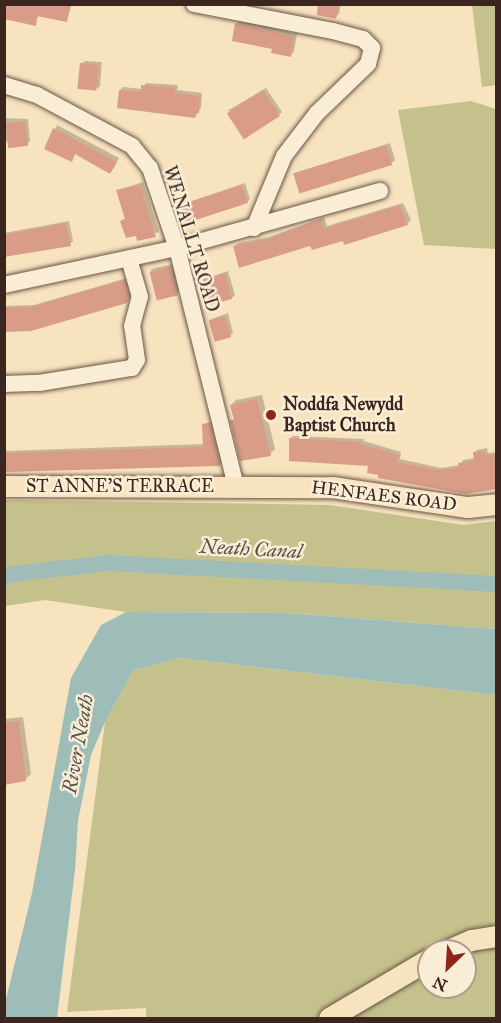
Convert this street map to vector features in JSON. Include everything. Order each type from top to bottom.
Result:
[{"type":"main road","name":"ST ANNE'S TERRACE","points":[[4,486],[236,487]]},
{"type":"main road","name":"HENFAES ROAD","points":[[236,487],[332,487],[468,507],[496,504]]},
{"type":"main road","points":[[477,939],[496,936]]},
{"type":"main road","points":[[329,1018],[417,966]]},
{"type":"street","points":[[195,4],[333,31],[363,39],[372,48],[372,57],[356,78],[317,113],[284,156],[254,228]]},
{"type":"street","name":"WENALLT ROAD","points":[[4,85],[37,94],[132,146],[150,168],[177,248],[236,487]]},
{"type":"street","points":[[4,285],[177,248],[380,191]]},
{"type":"street","points":[[4,384],[39,382],[132,368],[137,360],[132,326],[140,297],[129,259]]},
{"type":"shaded area","points":[[472,5],[496,5],[496,85],[482,87]]},
{"type":"shaded area","points":[[471,101],[496,109],[496,249],[424,245],[398,110]]},
{"type":"shaded area","points":[[4,500],[330,505],[464,525],[496,521],[496,629],[287,613],[126,612],[45,600],[5,606]]},
{"type":"shaded area","points":[[179,658],[496,695],[496,1018],[146,1018],[146,1008],[67,1012],[105,722],[133,671]]},
{"type":"water","name":"River Neath","points":[[126,612],[287,613],[496,629],[496,695],[179,658],[133,671],[105,722],[91,755],[78,821],[75,870],[57,1018],[5,1018],[5,1003],[32,893],[71,678],[101,625]]},
{"type":"building","points":[[4,4],[70,4],[67,22],[37,16],[36,26],[4,19]]},
{"type":"building","points":[[318,4],[339,4],[336,19],[317,15]]},
{"type":"building","points":[[235,23],[294,37],[291,57],[271,53],[272,49],[232,41]]},
{"type":"building","points":[[80,63],[99,65],[96,91],[77,89]]},
{"type":"building","points":[[141,85],[175,88],[175,93],[200,96],[199,113],[196,113],[195,118],[117,108],[119,90],[141,92]]},
{"type":"building","points":[[263,90],[280,116],[244,139],[227,113]]},
{"type":"building","points":[[25,121],[28,146],[8,148],[5,123]]},
{"type":"building","points":[[53,128],[117,162],[110,174],[75,154],[72,162],[44,149]]},
{"type":"building","points":[[386,145],[392,165],[299,193],[293,173]]},
{"type":"building","points":[[140,185],[156,237],[137,241],[136,236],[126,238],[120,221],[125,219],[116,190]]},
{"type":"building","points":[[242,185],[248,203],[184,224],[178,206]]},
{"type":"building","points":[[400,205],[408,225],[344,245],[343,241],[312,250],[310,246],[239,268],[233,246],[265,240],[321,219],[324,229]]},
{"type":"building","points":[[66,223],[71,246],[4,257],[4,235]]},
{"type":"building","points":[[171,267],[178,295],[157,300],[150,272]]},
{"type":"building","points":[[225,273],[232,299],[210,305],[203,279]]},
{"type":"building","points":[[124,280],[129,297],[127,303],[31,331],[4,332],[4,308],[30,307]]},
{"type":"building","points":[[225,316],[231,337],[215,342],[209,321]]},
{"type":"building","points":[[257,399],[271,456],[240,461],[230,420],[234,420],[230,405]]},
{"type":"building","points":[[209,423],[220,466],[4,472],[4,453],[203,447],[202,424]]},
{"type":"building","points":[[289,438],[361,442],[361,444],[399,455],[397,462],[437,470],[459,468],[458,463],[474,461],[473,452],[484,451],[485,455],[496,454],[496,489],[466,494],[378,478],[378,475],[367,473],[368,466],[289,461]]},
{"type":"building","points":[[19,721],[26,781],[4,785],[4,723]]},
{"type":"waterway","name":"Neath Canal","points":[[4,575],[110,563],[496,584]]},
{"type":"place","name":"Noddfa Newydd Baptist Church","points":[[271,415]]}]
